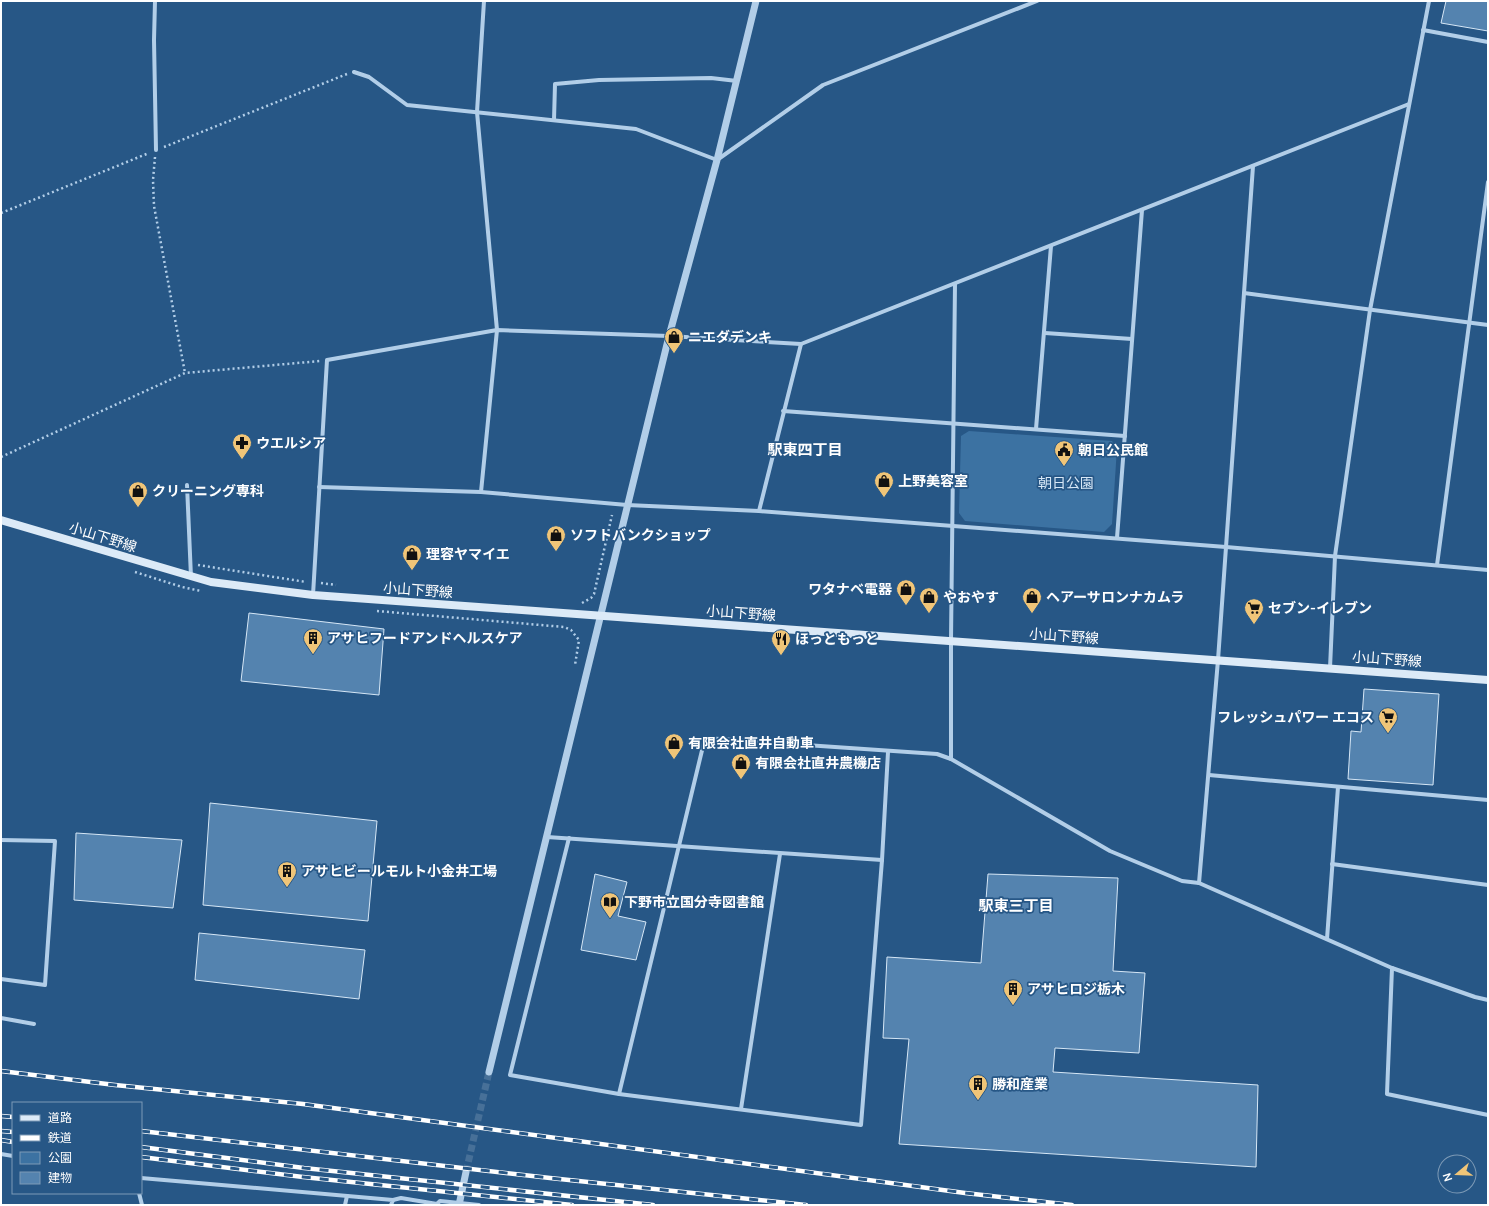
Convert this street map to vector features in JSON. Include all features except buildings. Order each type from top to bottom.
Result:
[{"type":"main road","name":"小山下野線","points":[[1,520],[211,582],[313,595],[1488,680]]},
{"type":"street","points":[[155,1],[154,40],[156,150]]},
{"type":"street","points":[[481,492],[497,330],[477,112],[484,1]]},
{"type":"street","points":[[489,1072],[668,336],[717,160],[756,1]]},
{"type":"street","points":[[717,160],[823,85],[1036,1]]},
{"type":"street","points":[[1330,668],[1335,556],[1370,310],[1408,104],[1429,1]]},
{"type":"street","points":[[1423,30],[1488,42]]},
{"type":"street","points":[[354,72],[369,77],[407,105],[636,129],[717,160]]},
{"type":"street","points":[[554,120],[555,84],[599,80],[711,78],[737,81]]},
{"type":"street","points":[[313,595],[326,360],[497,330],[668,336],[801,344],[1408,104]]},
{"type":"street","points":[[1199,883],[1218,660],[1253,166]]},
{"type":"street","points":[[1437,565],[1468,323],[1488,182]]},
{"type":"street","points":[[1117,538],[1142,210]]},
{"type":"street","points":[[1036,429],[1051,246]]},
{"type":"street","points":[[951,759],[955,284]]},
{"type":"street","points":[[1244,293],[1488,325]]},
{"type":"street","points":[[1045,333],[1132,339]]},
{"type":"street","points":[[759,511],[801,344]]},
{"type":"street","points":[[783,411],[1125,436]]},
{"type":"street","points":[[187,485],[191,577]]},
{"type":"street","points":[[319,487],[481,492],[627,505],[759,511],[1117,538],[1488,570]]},
{"type":"street","points":[[619,1094],[705,738],[888,752],[937,754],[951,759],[1110,851],[1182,881],[1199,883],[1327,938],[1392,968],[1475,997],[1488,1000]]},
{"type":"street","points":[[569,838],[510,1075],[619,1094],[861,1125],[882,860],[888,752]]},
{"type":"street","points":[[1209,775],[1488,800]]},
{"type":"street","points":[[1327,938],[1338,787]]},
{"type":"street","points":[[547,837],[882,860]]},
{"type":"street","points":[[1,840],[55,841],[45,985],[1,979]]},
{"type":"street","points":[[741,1109],[780,854]]},
{"type":"street","points":[[1332,864],[1488,885]]},
{"type":"street","points":[[1392,968],[1387,1094],[1488,1115]]},
{"type":"street","points":[[1,1018],[34,1024]]},
{"type":"street","points":[[1,1154],[12,1156]]},
{"type":"street","points":[[459,1204],[466,1172]]},
{"type":"street","points":[[142,1178],[393,1200],[401,1198],[437,1204],[440,1201],[479,1205]]},
{"type":"street","points":[[139,1194],[142,1205]]},
{"type":"street","points":[[345,1205],[347,1196]]},
{"type":"street","points":[[391,1205],[393,1200]]},
{"type":"path","points":[[1,213],[354,72]]},
{"type":"path","points":[[156,150],[153,180],[154,206],[184,373]]},
{"type":"path","points":[[1,457],[184,373],[326,360]]},
{"type":"path","points":[[577,604],[584,603],[594,594],[612,515]]},
{"type":"path","points":[[193,564],[314,583],[337,585]]},
{"type":"green space","name":"朝日公園","points":[[969,431],[1112,441],[1117,448],[1112,524],[1104,532],[965,521],[959,513],[961,436]]},
{"type":"tunnel","points":[[466,1172],[489,1072]]},
{"type":"railway","points":[[1,1071],[115,1085],[303,1104],[965,1193],[1072,1205]]},
{"type":"railway","points":[[1,1116],[12,1117]]},
{"type":"railway","points":[[1,1131],[12,1132]]},
{"type":"railway","points":[[142,1131],[550,1178],[806,1205]]},
{"type":"railway","points":[[1,1140],[12,1142]]},
{"type":"railway","points":[[142,1147],[304,1168],[653,1205]]},
{"type":"railway","points":[[142,1157],[303,1177],[572,1205]]},
{"type":"place","name":"ニエダデンキ","points":[[674,354]]},
{"type":"place","name":"ウエルシア","points":[[242,460]]},
{"type":"place","name":"朝日公民館","points":[[1064,467]]},
{"type":"place","name":"上野美容室","points":[[884,498]]},
{"type":"place","name":"クリーニング専科","points":[[138,508]]},
{"type":"place","name":"ソフトバンクショップ","points":[[556,552]]},
{"type":"place","name":"理容ヤマイエ","points":[[412,571]]},
{"type":"place","name":"ワタナベ電器","points":[[906,606]]},
{"type":"place","name":"やおやす","points":[[929,614]]},
{"type":"place","name":"ヘアーサロンナカムラ","points":[[1032,614]]},
{"type":"place","name":"セブン-イレブン","points":[[1254,625]]},
{"type":"place","name":"アサヒフードアンドヘルスケア","points":[[313,655]]},
{"type":"place","name":"ほっともっと","points":[[781,656]]},
{"type":"place","name":"フレッシュパワー エコス","points":[[1388,734]]},
{"type":"place","name":"有限会社直井自動車","points":[[674,760]]},
{"type":"place","name":"有限会社直井農機店","points":[[741,780]]},
{"type":"place","name":"アサヒビールモルト小金井工場","points":[[287,888]]},
{"type":"place","name":"下野市立国分寺図書館","points":[[610,919]]},
{"type":"place","name":"アサヒロジ栃木","points":[[1013,1006]]},
{"type":"place","name":"勝和産業","points":[[978,1101]]},
{"type":"district","name":"駅東四丁目","points":[[805,450]]},
{"type":"district","name":"駅東三丁目","points":[[1016,906]]}]
